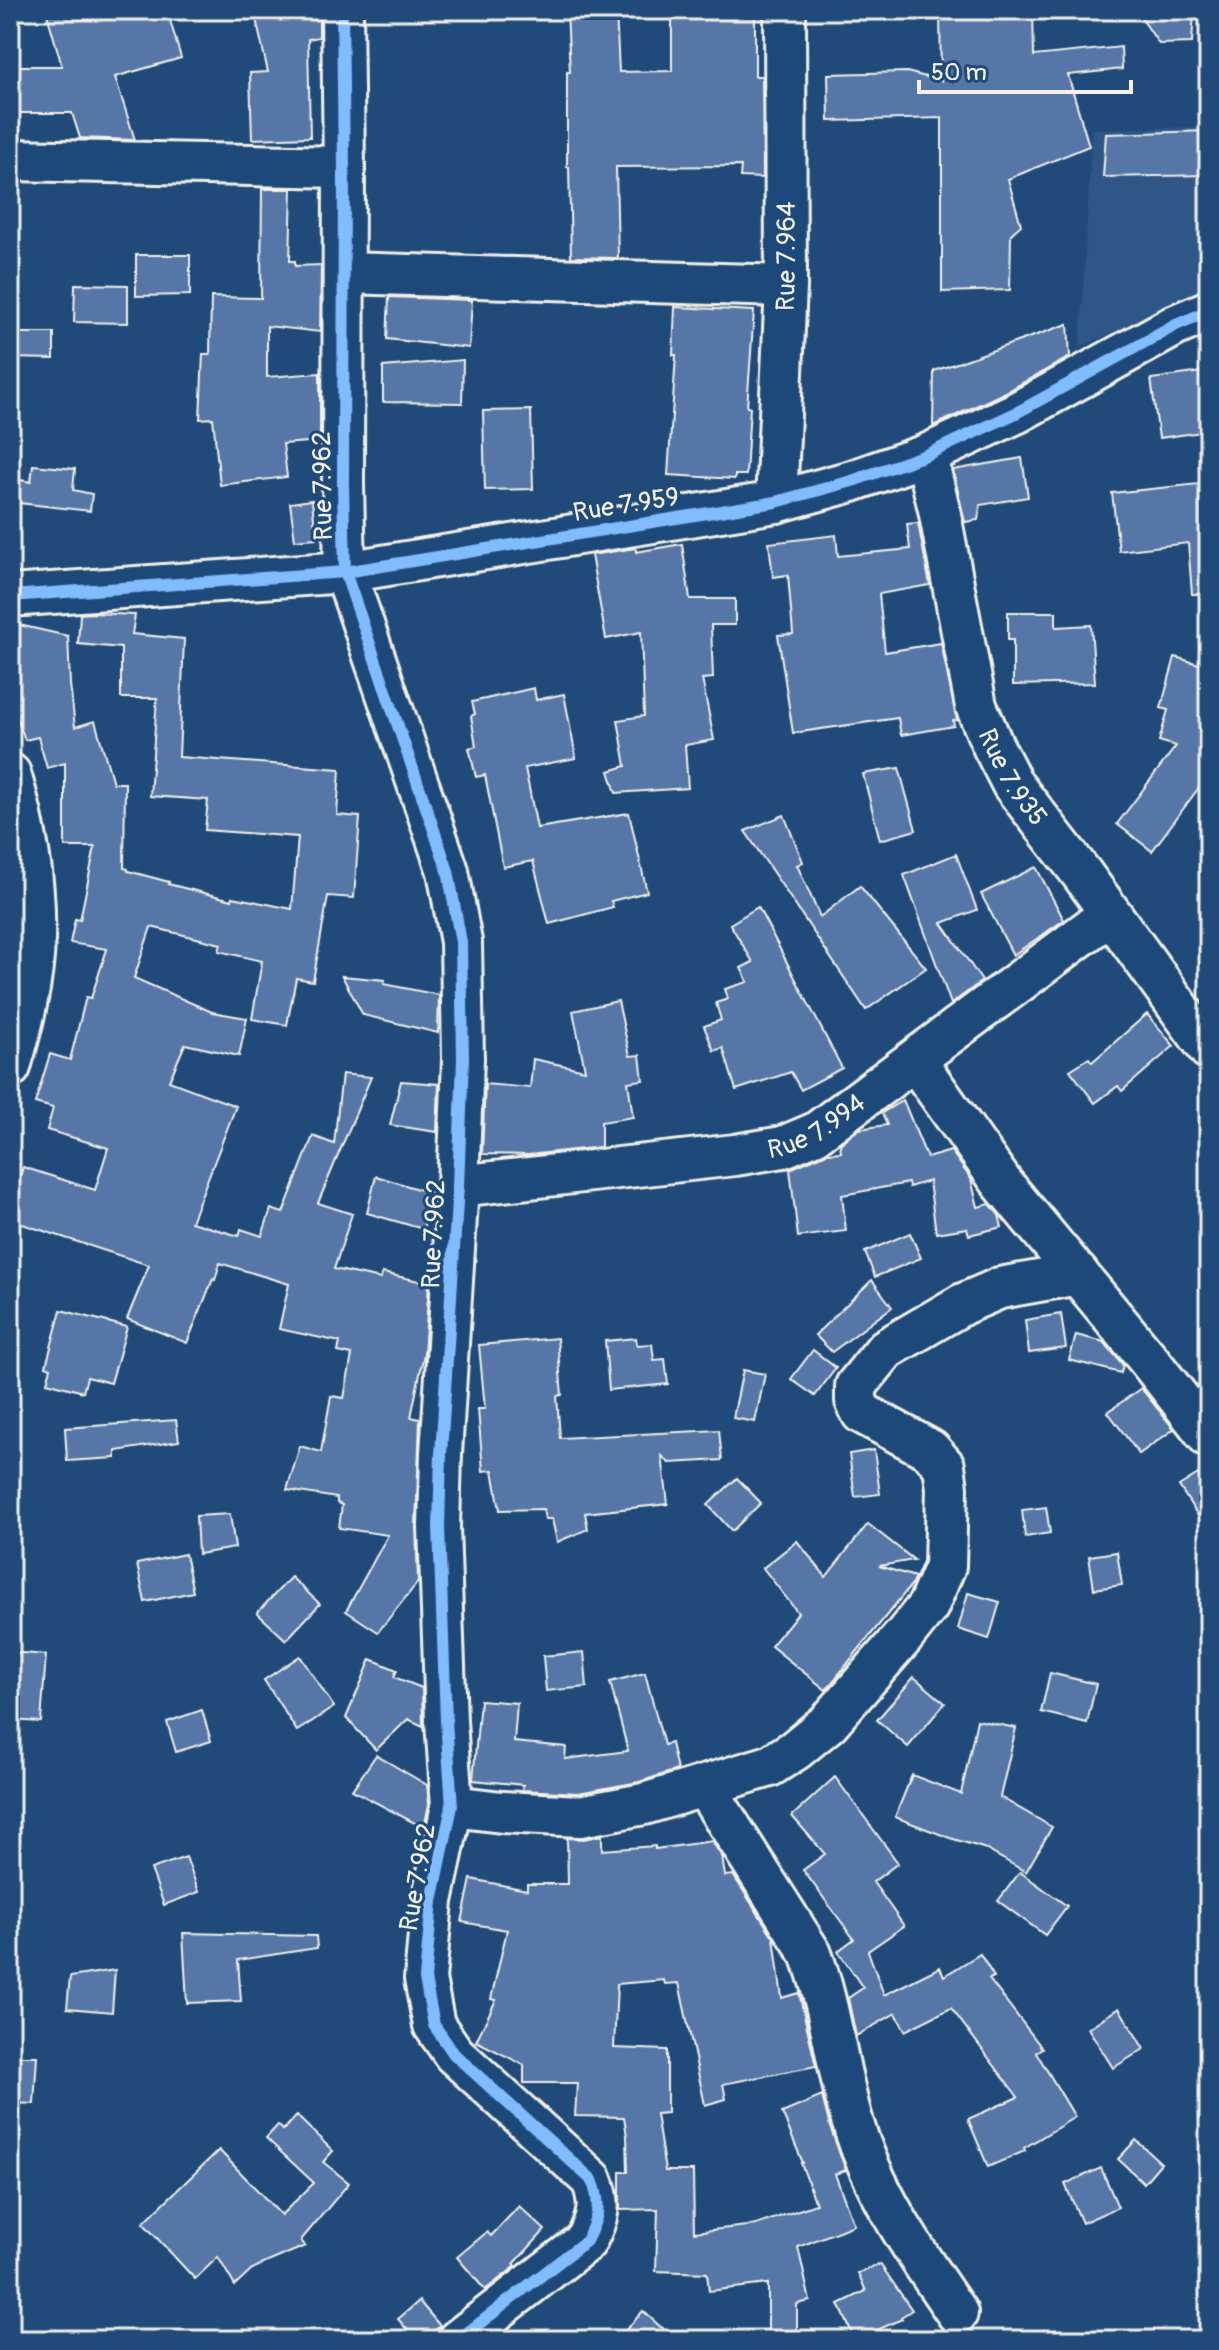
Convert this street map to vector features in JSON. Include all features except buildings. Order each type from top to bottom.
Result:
[{"type":"street","name":"Rue 7.962","points":[[342,10],[345,572],[448,871],[461,942],[463,1059],[439,1527],[452,1806],[432,1901],[425,1979],[434,2025],[454,2054],[592,2180],[598,2194],[598,2220],[586,2241],[458,2340]]},
{"type":"street","name":"Rue 7.964","points":[[776,502],[786,286],[785,10]]},
{"type":"street","points":[[10,160],[344,167]]},
{"type":"street","points":[[344,273],[786,286]]},
{"type":"street","name":"Rue 7.959","points":[[10,596],[345,572],[776,502],[852,481],[926,455],[1016,413],[1176,325],[1209,311]]},
{"type":"street","name":"Rue 7.935","points":[[926,455],[976,706],[987,733],[1013,785],[1209,1049]]},
{"type":"street","points":[[10,774],[31,863],[34,941],[23,1022],[10,1067]]},
{"type":"street","name":"Rue 7.994","points":[[458,1186],[679,1162],[783,1147],[816,1133],[1110,914]]},
{"type":"street","points":[[915,1060],[1002,1183],[1209,1437]]},
{"type":"street","points":[[452,1806],[580,1816],[644,1804],[770,1766],[828,1723],[928,1606],[945,1566],[947,1488],[944,1466],[930,1450],[862,1413],[856,1401],[856,1386],[886,1349],[963,1304],[1000,1288],[1078,1274]]},
{"type":"street","points":[[705,1787],[811,1954],[852,2120],[869,2168],[909,2243],[957,2313]]},
{"type":"shaded area","points":[[1209,127],[1209,290],[1080,347],[1092,129]]},
{"type":"cycle path","points":[[342,10],[345,572],[448,871],[461,942],[463,1059],[439,1527],[452,1806],[432,1901],[425,1979],[434,2025],[454,2054],[592,2180],[598,2204],[596,2218],[586,2241],[458,2340]]},
{"type":"cycle path","points":[[10,596],[345,572],[776,502],[852,481],[926,455],[1016,413],[1176,325],[1209,311]]}]
